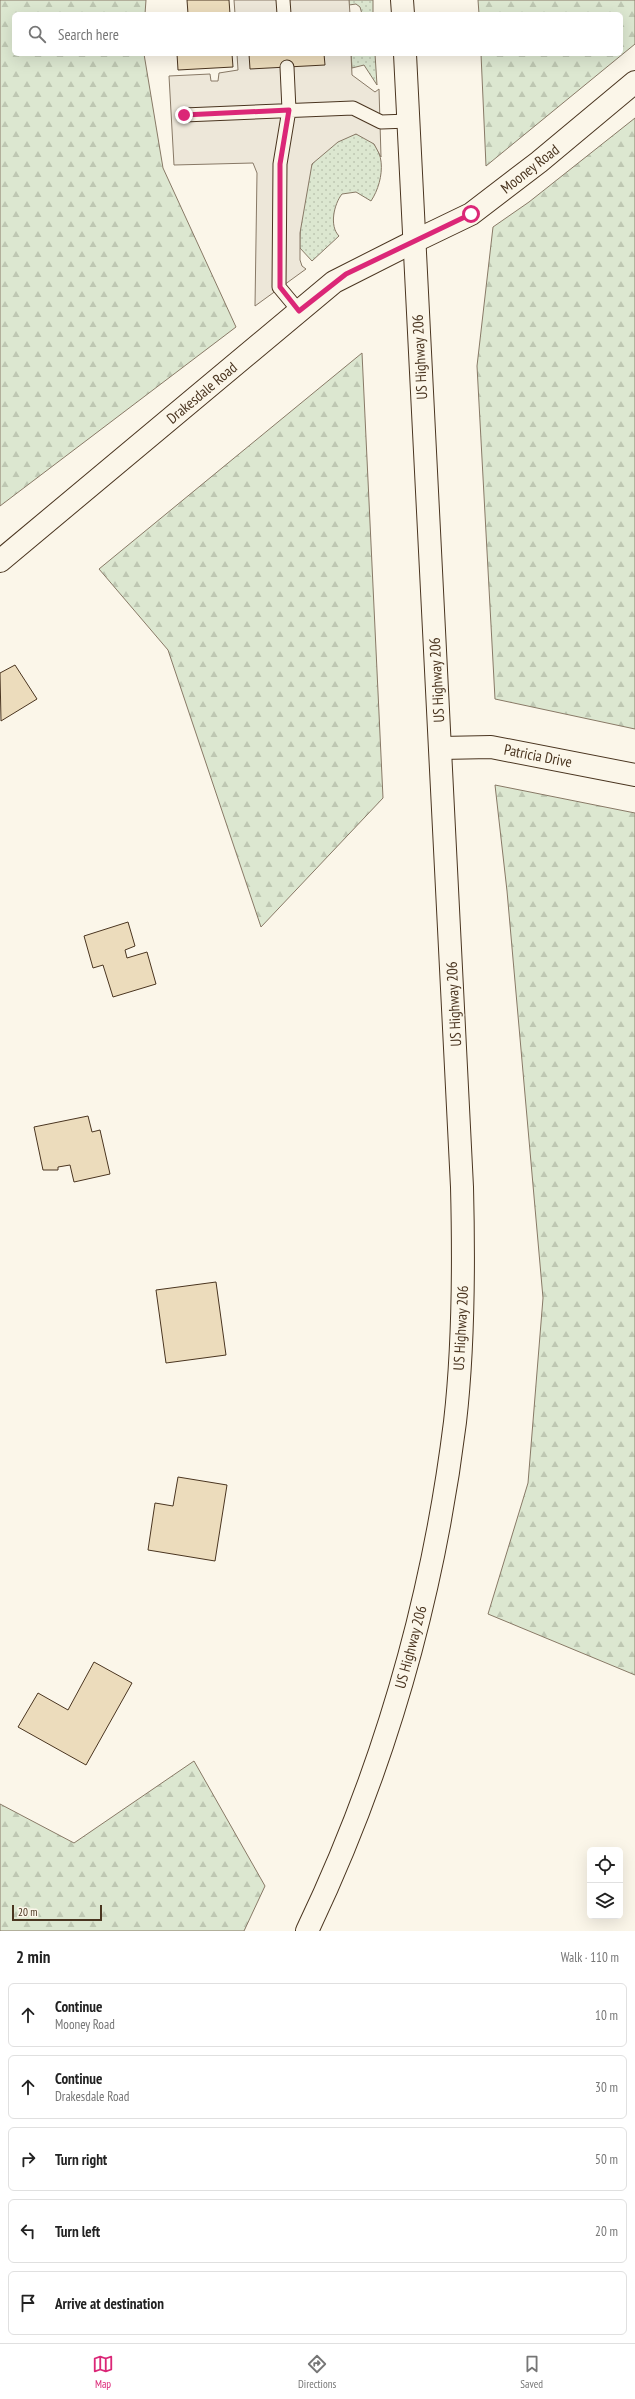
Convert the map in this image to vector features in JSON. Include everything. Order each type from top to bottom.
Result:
[{"type":"main road","points":[[402,0],[403,12]]},
{"type":"main road","name":"US Highway 206","points":[[307,1931],[357,1818],[393,1714],[418,1627],[434,1553],[455,1421],[463,1312],[463,1233],[441,748],[405,56]]},
{"type":"main road","name":"Mooney Road","points":[[415,241],[471,214],[540,162],[635,82]]},
{"type":"main road","name":"Drakesdale Road","points":[[0,561],[299,311],[346,274],[415,241]]},
{"type":"main road","name":"Patricia Drive","points":[[441,748],[491,747],[635,775]]},
{"type":"lane","points":[[283,0],[284,12]]},
{"type":"lane","points":[[287,67],[289,110],[280,164],[280,287],[299,311]]},
{"type":"lane","points":[[184,115],[352,108],[380,122],[409,121]]},
{"type":"green space","points":[[0,0],[146,0],[145,12],[12,12],[12,56],[144,56],[163,168],[236,327],[0,506]]},
{"type":"green space","points":[[349,0],[373,0],[373,12],[361,12],[360,7],[356,4],[349,5]]},
{"type":"green space","points":[[478,0],[635,0],[635,44],[623,54],[623,12],[479,12]]},
{"type":"green space","points":[[351,56],[375,56],[377,85],[364,65],[352,68]]},
{"type":"green space","points":[[481,56],[620,56],[486,166]]},
{"type":"green space","points":[[635,118],[635,729],[495,699],[477,366],[493,227],[529,202]]},
{"type":"green space","points":[[356,134],[367,138],[374,144],[379,153],[381,172],[376,192],[371,201],[356,192],[342,194],[335,209],[333,221],[336,232],[339,236],[312,261],[300,248],[300,229],[303,204],[310,170],[313,163],[327,149],[338,141],[350,135]]},
{"type":"green space","points":[[362,353],[383,798],[261,927],[168,650],[99,569]]},
{"type":"green space","points":[[495,785],[635,813],[635,1675],[488,1614],[528,1483],[543,1298],[507,891]]},
{"type":"green space","points":[[194,1761],[265,1886],[244,1931],[0,1931],[0,1804],[74,1843]]},
{"type":"shaded area","points":[[234,0],[349,0],[350,12],[235,12]]},
{"type":"shaded area","points":[[237,56],[351,56],[352,75],[375,92],[379,89],[381,157],[374,144],[356,134],[338,142],[312,164],[300,233],[300,260],[302,266],[306,269],[255,306],[257,173],[253,163],[174,165],[169,76],[210,74],[211,81],[218,81],[219,73],[238,70]]},
{"type":"building","points":[[187,0],[229,0],[230,12],[188,12]]},
{"type":"building","points":[[177,56],[232,56],[233,67],[178,70]]},
{"type":"building","points":[[249,56],[324,56],[325,65],[250,69]]},
{"type":"building","points":[[15,665],[37,699],[1,721],[0,673]]},
{"type":"building","points":[[128,922],[135,946],[125,950],[127,958],[147,952],[156,984],[113,997],[103,965],[93,968],[84,936]]},
{"type":"building","points":[[88,1116],[92,1132],[100,1130],[110,1174],[74,1182],[70,1165],[58,1167],[58,1170],[43,1170],[34,1127]]},
{"type":"building","points":[[216,1282],[226,1355],[166,1363],[156,1290]]},
{"type":"building","points":[[178,1477],[227,1485],[215,1561],[148,1550],[155,1503],[173,1506]]},
{"type":"building","points":[[94,1662],[132,1683],[86,1765],[18,1727],[38,1693],[68,1710]]},
{"type":"route","points":[[184,115],[289,110],[280,164],[280,287],[299,311],[346,274],[471,214]]}]
